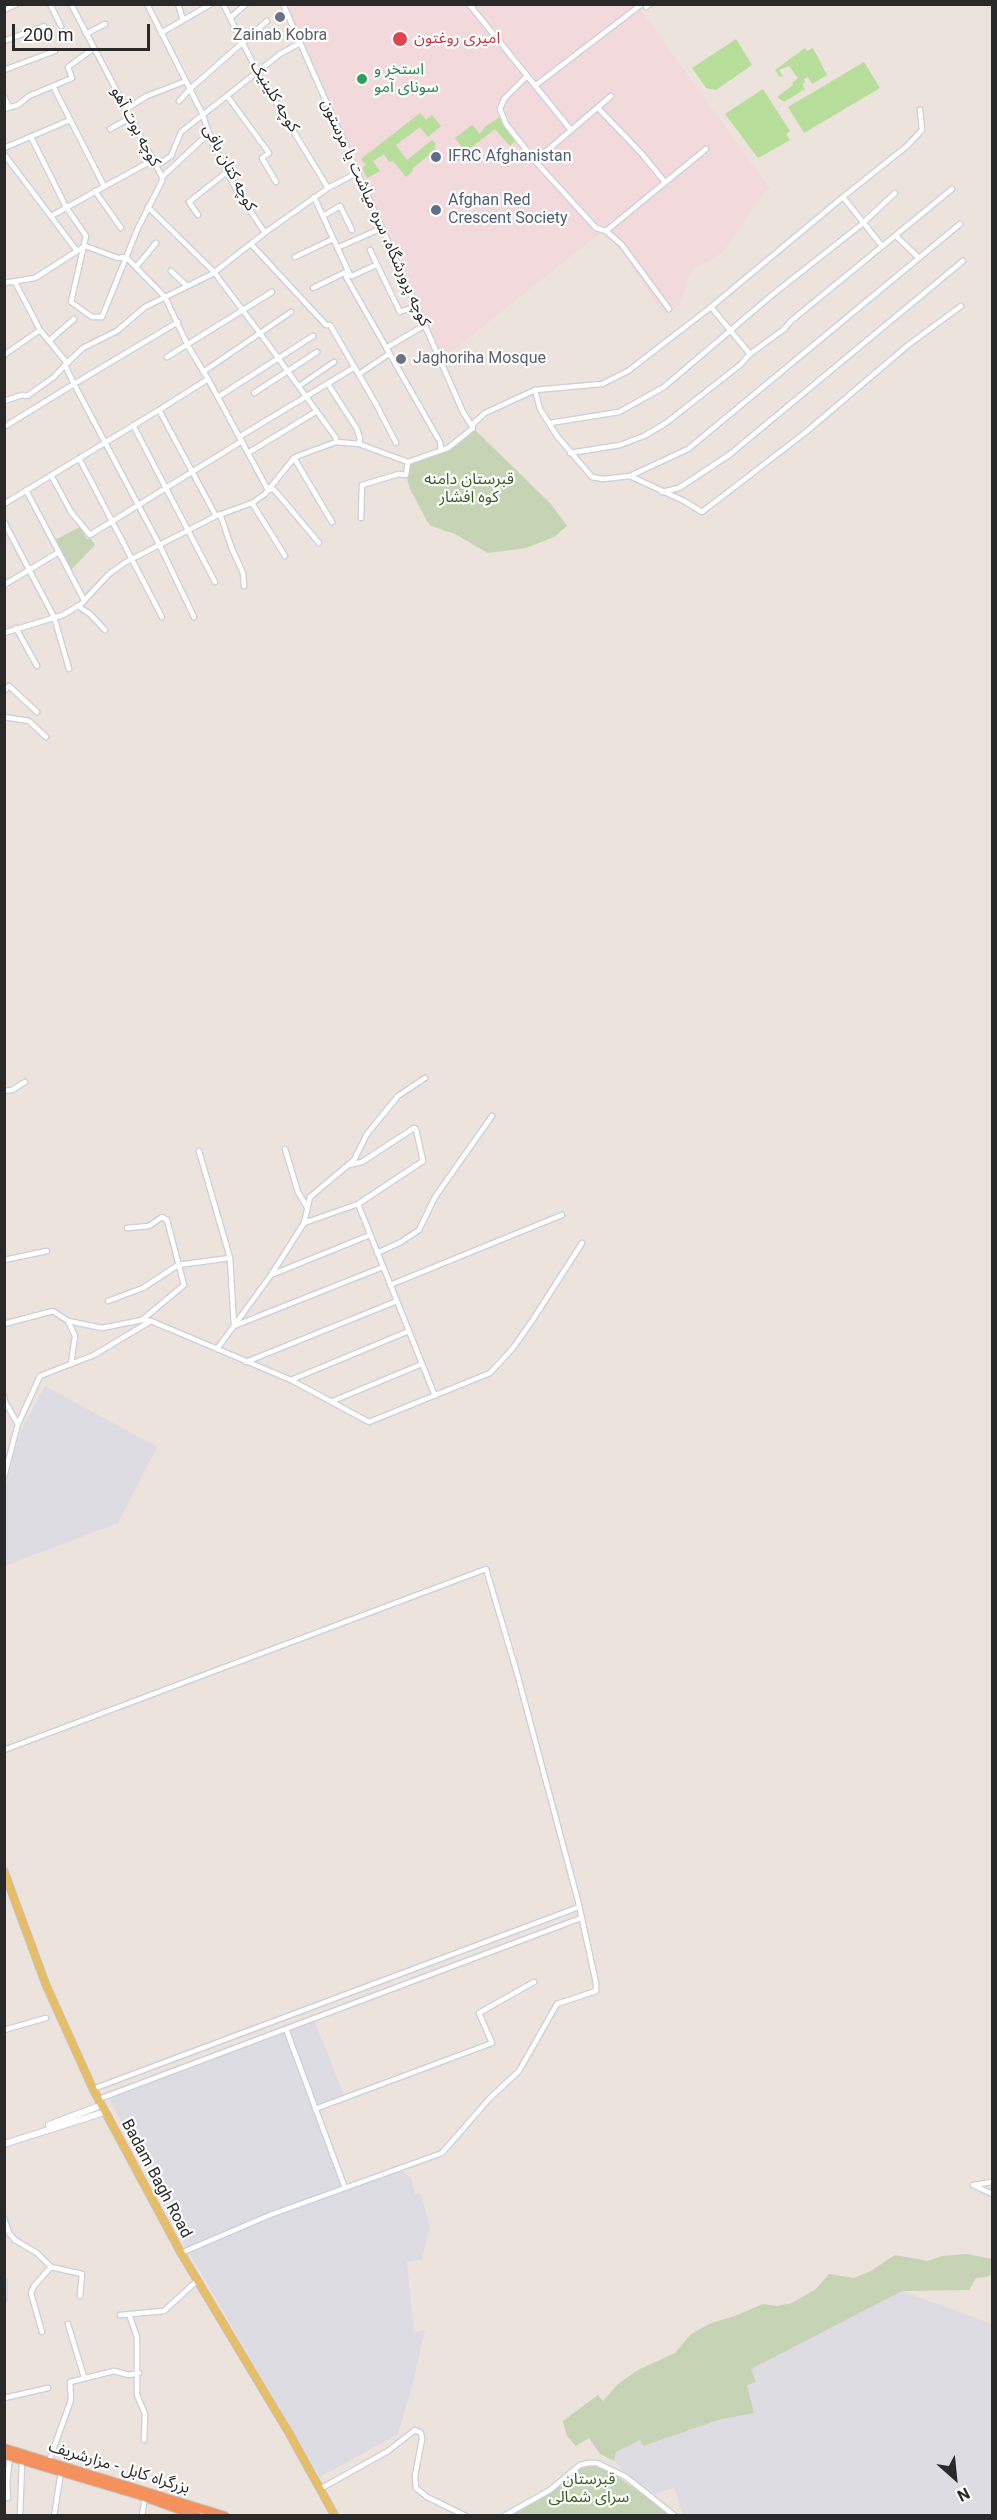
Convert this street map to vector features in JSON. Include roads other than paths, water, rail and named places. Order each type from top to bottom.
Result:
[{"type":"highway","name":"بزرگراه کابل - مزارشریف","points":[[4,2448],[225,2516]]},
{"type":"highway","name":"بزرگراه کابل - مزارشریف","points":[[8,2456],[145,2497],[197,2516]]},
{"type":"main road","name":"Badam Bagh Road","points":[[4,1871],[46,1985],[93,2089],[181,2253],[284,2423],[335,2516]]},
{"type":"main road","points":[[4,2142],[102,2105]]},
{"type":"street","points":[[4,10],[17,4]]},
{"type":"street","points":[[50,4],[61,26]]},
{"type":"street","name":"کوچه بوت آهو","points":[[71,4],[162,177],[102,317],[92,317],[71,302],[85,246]]},
{"type":"street","name":"کوچه کتان بافی","points":[[147,4],[203,115],[208,134],[237,191],[267,232]]},
{"type":"street","points":[[178,4],[183,20]]},
{"type":"street","points":[[161,33],[211,4]]},
{"type":"street","name":"کوچه کلینیک","points":[[223,4],[258,73],[328,188]]},
{"type":"street","points":[[230,18],[246,4]]},
{"type":"street","name":"کوچه پرورشگاه، سره میاشت یا مرستون","points":[[283,4],[463,411],[471,421]]},
{"type":"street","points":[[468,4],[571,130]]},
{"type":"street","points":[[536,85],[646,5]]},
{"type":"street","points":[[179,101],[267,21]]},
{"type":"street","points":[[86,34],[105,24]]},
{"type":"street","points":[[4,41],[44,26]]},
{"type":"street","points":[[156,166],[171,156],[181,132],[280,54],[300,43]]},
{"type":"street","points":[[4,97],[7,108],[18,105],[29,96],[72,78],[68,67],[94,48]]},
{"type":"street","points":[[4,70],[55,51]]},
{"type":"street","points":[[527,76],[504,99],[500,109],[506,124],[535,161],[596,228],[606,231],[622,245],[669,309]]},
{"type":"street","points":[[126,109],[147,96],[186,81]]},
{"type":"street","points":[[53,86],[104,186]]},
{"type":"street","points":[[535,161],[611,96]]},
{"type":"street","points":[[228,97],[269,153],[262,158],[276,182]]},
{"type":"street","points":[[598,108],[664,181]]},
{"type":"street","points":[[4,633],[54,617],[78,606],[115,569],[218,515],[252,503],[268,490],[294,458],[336,442],[359,444],[408,462],[456,442],[473,428],[471,421],[535,390],[602,384],[628,371],[711,307],[843,196],[907,146],[922,130],[920,110]]},
{"type":"street","points":[[110,129],[130,118]]},
{"type":"street","points":[[4,148],[70,120]]},
{"type":"street","points":[[162,177],[208,134]]},
{"type":"street","points":[[30,137],[66,207],[85,233],[85,246]]},
{"type":"street","points":[[606,231],[664,181],[706,149]]},
{"type":"street","points":[[4,154],[77,251]]},
{"type":"street","points":[[51,216],[153,160]]},
{"type":"street","points":[[198,215],[189,202],[228,171]]},
{"type":"street","points":[[4,401],[22,395],[27,396],[54,377],[83,348],[117,331],[145,307],[214,272],[314,197],[357,173]]},
{"type":"street","points":[[570,453],[620,446],[666,423],[704,395],[750,354],[783,330],[952,189]]},
{"type":"street","points":[[95,191],[121,228]]},
{"type":"street","points":[[550,423],[619,412],[664,387],[772,294],[862,224],[895,193]]},
{"type":"street","points":[[843,196],[862,224],[882,246]]},
{"type":"street","points":[[314,197],[349,273],[352,276],[376,265]]},
{"type":"street","points":[[323,216],[340,206],[351,230]]},
{"type":"street","points":[[148,207],[214,272],[307,397],[336,438],[336,442]]},
{"type":"street","points":[[535,390],[540,409],[570,453],[592,477],[603,479],[630,476],[688,449],[960,224]]},
{"type":"street","points":[[337,248],[382,228]]},
{"type":"street","points":[[896,236],[919,258]]},
{"type":"street","points":[[295,257],[333,239]]},
{"type":"street","points":[[136,267],[156,243]]},
{"type":"street","points":[[251,244],[326,325],[330,325],[396,443]]},
{"type":"street","points":[[85,246],[118,258],[126,257],[165,297],[188,346],[268,490]]},
{"type":"street","points":[[4,284],[35,278],[85,246]]},
{"type":"street","points":[[370,250],[400,312],[416,306]]},
{"type":"street","points":[[662,492],[678,488],[729,455],[963,261]]},
{"type":"street","points":[[171,271],[187,286]]},
{"type":"street","points":[[313,288],[349,273]]},
{"type":"street","points":[[349,273],[346,277],[440,442],[441,450]]},
{"type":"street","points":[[15,282],[40,330],[66,364],[74,384],[139,505],[194,617]]},
{"type":"street","points":[[166,357],[188,346],[272,292]]},
{"type":"street","points":[[630,476],[702,512],[806,432],[908,346],[961,306]]},
{"type":"street","points":[[711,307],[750,354]]},
{"type":"street","points":[[203,372],[291,312]]},
{"type":"street","points":[[49,340],[74,319]]},
{"type":"street","points":[[4,427],[178,322]]},
{"type":"street","points":[[386,348],[425,325]]},
{"type":"street","points":[[4,355],[40,330]]},
{"type":"street","points":[[218,397],[313,336]]},
{"type":"street","points":[[254,393],[317,352]]},
{"type":"street","points":[[359,374],[389,354]]},
{"type":"street","points":[[299,386],[334,362]]},
{"type":"street","points":[[51,475],[71,512],[90,535],[355,367]]},
{"type":"street","points":[[4,504],[208,379]]},
{"type":"street","points":[[328,384],[357,429],[359,444]]},
{"type":"street","points":[[159,410],[218,515],[243,573],[244,586]]},
{"type":"street","points":[[248,453],[316,411]]},
{"type":"street","points":[[133,425],[215,582]]},
{"type":"street","points":[[79,458],[162,617]]},
{"type":"street","points":[[294,458],[332,522]]},
{"type":"street","points":[[361,518],[362,485],[399,474],[406,475],[408,462]]},
{"type":"street","points":[[268,490],[273,489],[277,493],[319,543]]},
{"type":"street","points":[[26,490],[84,600]]},
{"type":"street","points":[[252,503],[285,556]]},
{"type":"street","points":[[4,522],[54,617],[69,669]]},
{"type":"street","points":[[4,585],[59,552]]},
{"type":"street","points":[[78,606],[90,614],[105,630]]},
{"type":"street","points":[[16,628],[36,666]]},
{"type":"street","points":[[4,692],[9,686],[37,712]]},
{"type":"street","points":[[4,717],[29,722],[46,737]]},
{"type":"street","points":[[217,1349],[271,1275],[304,1223],[310,1197],[354,1160],[368,1134],[393,1102],[425,1078]]},
{"type":"street","points":[[4,1091],[17,1088],[25,1082]]},
{"type":"street","points":[[377,1253],[401,1242],[419,1230],[435,1197],[492,1116]]},
{"type":"street","points":[[304,1223],[358,1204],[423,1161],[416,1129],[414,1128],[362,1162],[346,1166]]},
{"type":"street","points":[[285,1149],[298,1192],[307,1208]]},
{"type":"street","points":[[200,1151],[230,1258],[234,1326]]},
{"type":"street","points":[[358,1204],[435,1396]]},
{"type":"street","points":[[390,1285],[562,1215]]},
{"type":"street","points":[[127,1228],[149,1226],[162,1217],[167,1220],[183,1287],[142,1320]]},
{"type":"street","points":[[271,1275],[370,1235]]},
{"type":"street","points":[[4,1324],[53,1311],[68,1321],[102,1328],[142,1320],[151,1321],[291,1380],[369,1422],[493,1371],[532,1321],[582,1243]]},
{"type":"street","points":[[4,1260],[47,1251]]},
{"type":"street","points":[[108,1301],[143,1288],[178,1265],[230,1258]]},
{"type":"street","points":[[234,1326],[383,1267]]},
{"type":"street","points":[[246,1362],[397,1300]]},
{"type":"street","points":[[68,1321],[75,1336],[71,1364]]},
{"type":"street","points":[[4,1477],[18,1424],[40,1376],[93,1355],[151,1321]]},
{"type":"street","points":[[291,1380],[409,1331]]},
{"type":"street","points":[[333,1401],[422,1364]]},
{"type":"street","points":[[4,1396],[18,1424]]},
{"type":"street","points":[[4,1750],[486,1569],[517,1673],[579,1907],[596,1991],[557,2004],[519,2071],[490,2098],[442,2153],[270,2215],[181,2253]]},
{"type":"street","points":[[93,2089],[579,1907]]},
{"type":"street","points":[[102,2105],[286,2029],[581,1918]]},
{"type":"street","points":[[315,2109],[492,2043],[479,2013],[534,1982]]},
{"type":"street","points":[[4,2030],[46,2018]]},
{"type":"street","points":[[286,2029],[345,2188]]},
{"type":"street","points":[[993,2182],[974,2185],[993,2194]]},
{"type":"street","points":[[4,2218],[7,2234],[37,2253],[51,2267],[82,2274],[80,2296]]},
{"type":"street","points":[[42,2332],[31,2293],[34,2286],[51,2267]]},
{"type":"street","points":[[120,2315],[164,2311],[198,2280]]},
{"type":"street","points":[[4,2281],[6,2298],[4,2299]]},
{"type":"street","points":[[129,2314],[137,2337],[139,2373],[137,2395],[145,2414],[144,2440]]},
{"type":"street","points":[[68,2324],[84,2377]]},
{"type":"street","points":[[49,2461],[71,2400],[70,2382],[114,2371],[129,2375],[139,2373]]},
{"type":"street","points":[[4,2398],[48,2388]]},
{"type":"street","points":[[319,2486],[368,2463],[412,2432],[418,2431],[422,2439],[422,2449],[415,2476],[416,2487],[427,2497],[465,2516]]},
{"type":"street","points":[[8,2456],[8,2498]]},
{"type":"street","points":[[20,2516],[22,2461]]},
{"type":"street","points":[[504,2516],[550,2490],[580,2464],[597,2463],[626,2477],[675,2516]]},
{"type":"street","points":[[54,2516],[61,2472]]},
{"type":"street","points":[[142,2516],[145,2497]]},
{"type":"place","name":"Zainab Kobra","points":[[280,17]]},
{"type":"place","name":"امیری روغتون","points":[[400,39]]},
{"type":"place","name":"استخر و سونای آمو","points":[[362,79]]},
{"type":"place","name":"IFRC Afghanistan","points":[[436,157]]},
{"type":"place","name":"Afghan Red Crescent Society","points":[[436,210]]},
{"type":"place","name":"Jaghoriha Mosque","points":[[401,359]]},
{"type":"park label","name":"قبرستان دامنه کوه افشار","points":[[469,489]]},
{"type":"park label","name":"قبرستان سرای شمالی","points":[[589,2489]]}]
